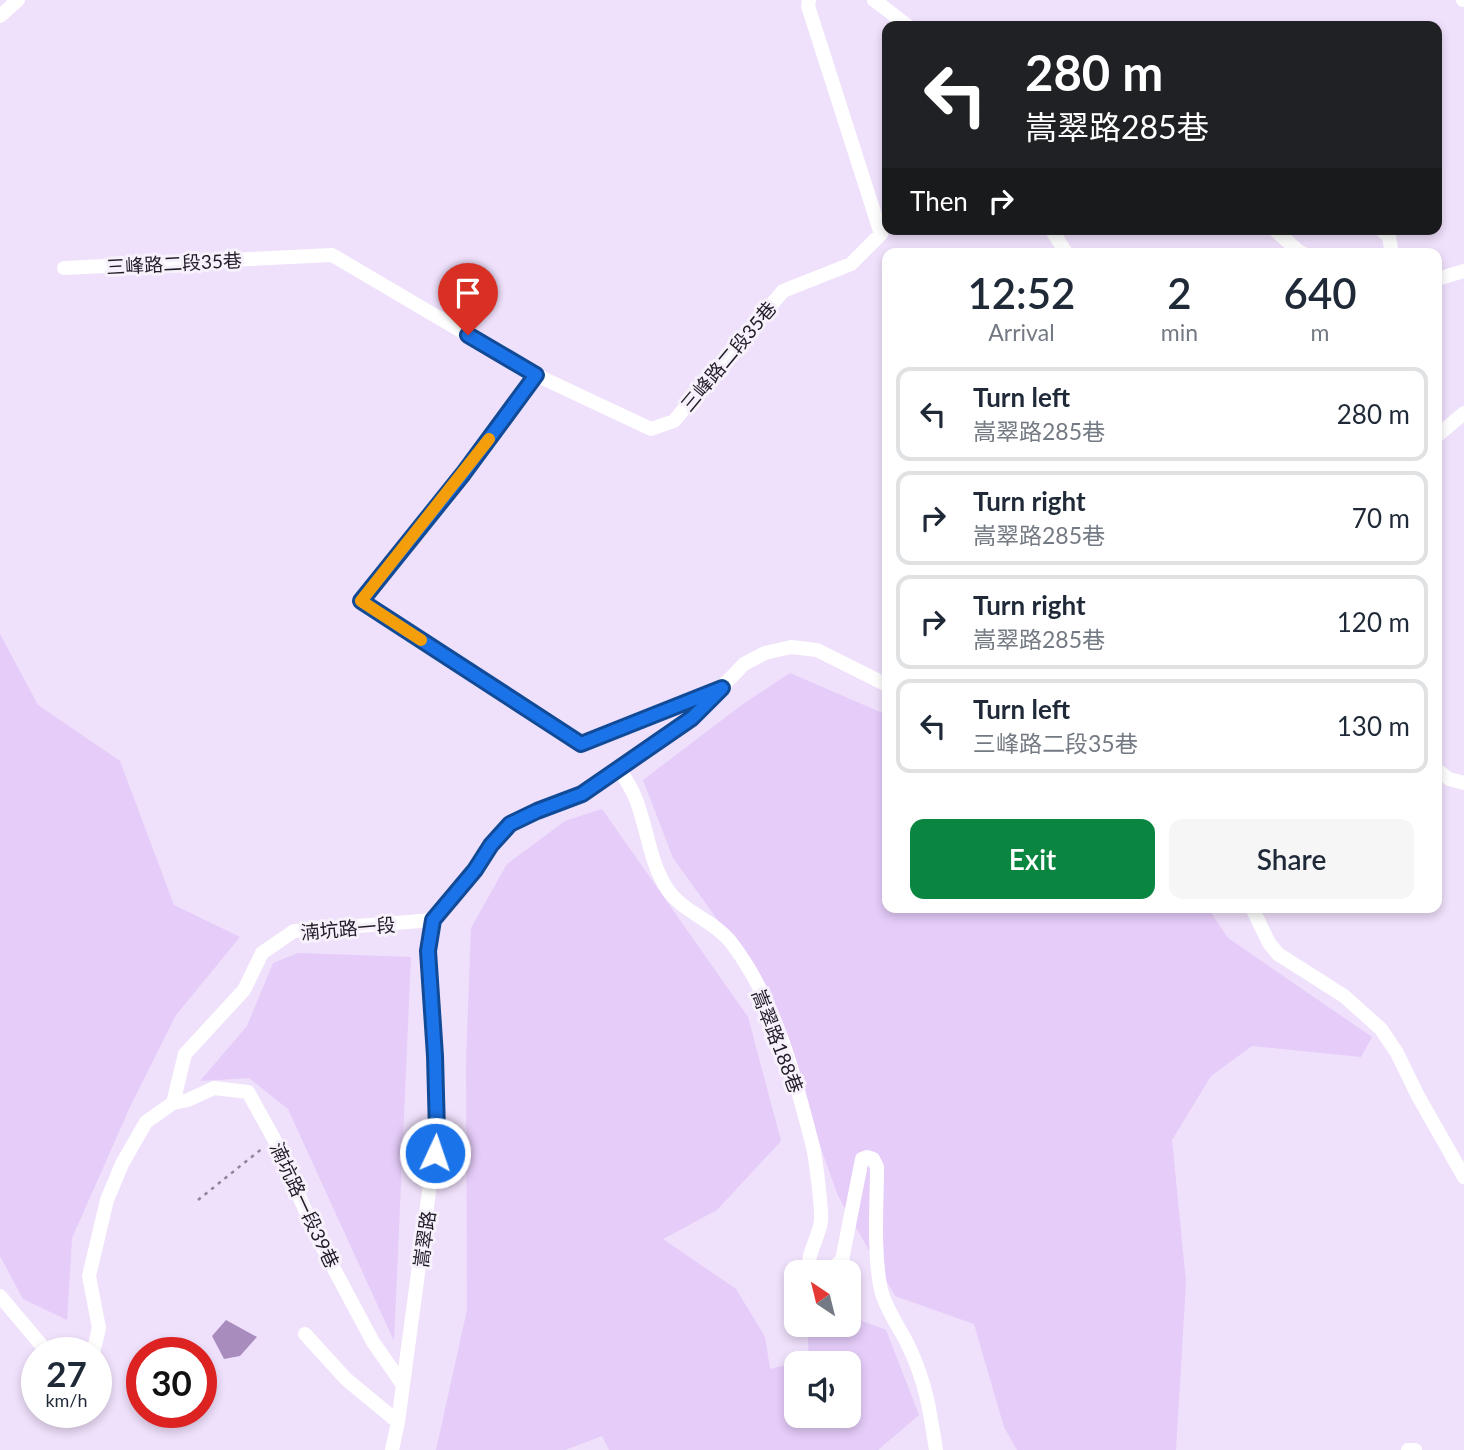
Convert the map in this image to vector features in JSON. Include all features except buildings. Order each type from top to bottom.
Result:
[{"type":"street","points":[[0,16],[18,0]]},
{"type":"street","name":"三峰路二段35巷","points":[[64,268],[332,255],[536,375],[652,429],[674,421],[783,291],[851,264],[881,234],[808,6],[809,0]]},
{"type":"street","points":[[874,0],[901,21]]},
{"type":"street","points":[[1281,235],[1295,248]]},
{"type":"street","points":[[1442,278],[1464,271]]},
{"type":"street","points":[[536,375],[463,474],[361,601],[581,744],[722,688]]},
{"type":"street","points":[[1442,432],[1464,413]]},
{"type":"street","points":[[433,920],[510,824],[582,794],[620,769],[692,718],[744,664],[765,653],[791,647],[817,650],[882,682]]},
{"type":"street","name":"嵩翠路188巷","points":[[620,769],[635,795],[664,884],[673,898],[729,939],[751,972],[774,1021],[793,1073],[814,1152],[821,1221],[809,1260]]},
{"type":"street","points":[[1442,773],[1449,779],[1464,783]]},
{"type":"street","points":[[1254,913],[1269,943],[1278,954],[1345,996],[1381,1029],[1397,1053],[1464,1177]]},
{"type":"street","name":"湳坑路一段","points":[[173,1103],[185,1054],[244,990],[262,953],[294,932],[433,920]]},
{"type":"street","name":"嵩翠路","points":[[392,1450],[437,1132],[428,951],[433,920]]},
{"type":"street","name":"湳坑路一段39巷","points":[[173,1103],[188,1100],[215,1088],[248,1092],[274,1139],[323,1248],[373,1342],[403,1385]]},
{"type":"street","points":[[97,1337],[99,1328],[89,1276],[107,1200],[122,1164],[146,1122],[173,1103]]},
{"type":"street","points":[[842,1260],[862,1159],[867,1157],[873,1159],[877,1167],[881,1291],[927,1391],[936,1450]]},
{"type":"street","points":[[0,1296],[35,1337]]},
{"type":"street","points":[[305,1334],[346,1379],[398,1422]]},
{"type":"street","points":[[1408,1450],[1415,1450]]},
{"type":"path","points":[[198,1200],[274,1139]]},
{"type":"shaded area","points":[[0,634],[38,705],[120,761],[174,905],[240,937],[176,1015],[130,1107],[72,1238],[67,1320],[23,1299],[0,1256]]},
{"type":"shaded area","points":[[790,673],[882,713],[882,913],[1211,913],[1228,938],[1372,1037],[1361,1057],[1252,1046],[1211,1076],[1172,1140],[1186,1282],[1176,1450],[1017,1450],[1004,1427],[974,1324],[895,1296],[838,1196],[761,980],[673,858],[643,780],[743,704]]},
{"type":"shaded area","points":[[602,809],[748,1017],[781,1141],[717,1210],[663,1239],[736,1289],[765,1337],[770,1369],[784,1365],[784,1428],[861,1428],[861,1351],[809,1351],[808,1337],[861,1337],[861,1321],[886,1330],[919,1415],[878,1450],[609,1450],[602,1436],[565,1450],[436,1450],[467,1310],[466,1063],[471,928],[507,864],[565,821]]},
{"type":"shaded area","points":[[298,953],[411,957],[394,1341],[288,1109],[249,1078],[200,1081],[247,1026],[273,963]]},
{"type":"shaded area","points":[[226,1320],[257,1337],[240,1356],[224,1359],[217,1346],[217,1337],[212,1336]]},
{"type":"slow traffic","points":[[421,640],[361,601],[489,439]]},
{"type":"route","points":[[435,1153],[435,1056],[428,951],[433,920],[510,824],[582,794],[692,718],[722,688],[581,744],[361,601],[463,474],[536,375],[468,335]]}]
